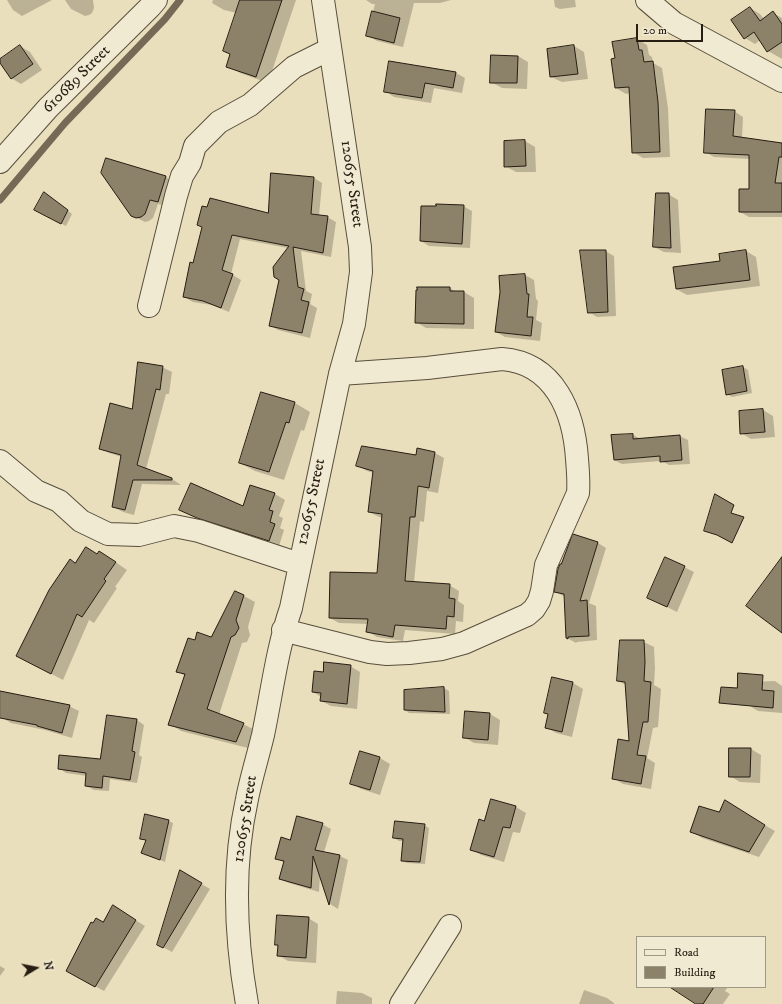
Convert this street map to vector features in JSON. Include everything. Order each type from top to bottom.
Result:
[{"type":"street","name":"610689 Street","points":[[0,162],[48,108],[150,8],[156,0]]},
{"type":"street","name":"120655 Street","points":[[247,1004],[243,981],[236,896],[239,850],[246,800],[263,735],[284,630],[291,608],[340,374],[354,324],[361,272],[360,247],[323,0]]},
{"type":"street","points":[[647,0],[674,23],[782,81]]},
{"type":"street","points":[[150,306],[176,196],[182,176],[190,163],[195,146],[219,122],[250,105],[294,67],[330,49]]},
{"type":"street","points":[[284,630],[370,652],[409,654],[442,649],[464,642],[527,615],[534,609],[539,601],[546,566],[578,493],[579,485],[576,443],[568,412],[558,393],[553,387],[537,371],[528,365],[502,359],[427,368],[340,374]]},
{"type":"street","points":[[0,461],[36,491],[59,501],[81,521],[108,534],[139,535],[174,526],[198,531],[299,564]]},
{"type":"street","points":[[401,1004],[450,926]]},
{"type":"building","points":[[240,0],[282,0],[256,77],[226,67],[230,54],[223,51]]},
{"type":"building","points":[[750,7],[760,21],[773,11],[782,24],[782,42],[767,52],[754,32],[744,39],[731,20]]},
{"type":"building","points":[[372,11],[400,18],[394,43],[366,36]]},
{"type":"building","points":[[637,38],[639,50],[642,50],[644,62],[653,61],[658,102],[660,152],[632,153],[629,87],[615,88],[611,59],[615,58],[612,42]]},
{"type":"building","points":[[20,45],[33,64],[11,79],[0,63],[0,59]]},
{"type":"building","points":[[574,45],[578,74],[550,77],[547,49]]},
{"type":"building","points":[[491,55],[518,56],[517,83],[490,83]]},
{"type":"building","points":[[389,61],[456,72],[453,88],[425,83],[422,98],[384,92]]},
{"type":"building","points":[[706,109],[735,110],[733,136],[782,143],[782,157],[779,157],[775,183],[782,183],[782,212],[739,212],[739,189],[749,189],[749,155],[704,153]]},
{"type":"building","points":[[525,140],[526,166],[504,167],[504,141]]},
{"type":"building","points":[[106,158],[166,176],[158,202],[150,200],[145,214],[141,217],[136,218],[131,216],[101,173]]},
{"type":"building","points":[[271,173],[314,177],[311,214],[328,216],[323,253],[293,247],[298,287],[304,289],[301,300],[309,302],[302,333],[269,326],[279,280],[274,277],[273,267],[289,246],[232,235],[222,270],[233,274],[221,308],[203,301],[183,297],[190,262],[193,263],[202,227],[197,225],[202,206],[207,207],[210,198],[268,213]]},
{"type":"building","points":[[44,192],[68,210],[61,224],[34,210]]},
{"type":"building","points":[[656,193],[669,193],[671,248],[653,247]]},
{"type":"building","points":[[436,204],[464,205],[462,244],[420,241],[421,206],[436,206]]},
{"type":"building","points":[[580,250],[606,250],[608,312],[588,313]]},
{"type":"building","points":[[746,250],[750,280],[676,289],[673,267],[720,261],[719,254]]},
{"type":"building","points":[[525,274],[527,294],[529,294],[527,317],[533,317],[531,336],[495,332],[500,292],[499,276]]},
{"type":"building","points":[[417,287],[450,287],[450,291],[464,291],[464,324],[415,323]]},
{"type":"building","points":[[138,362],[163,366],[160,390],[156,389],[137,465],[172,478],[172,480],[133,480],[125,510],[112,507],[121,455],[99,449],[110,403],[132,409]]},
{"type":"building","points":[[743,366],[747,391],[726,395],[722,370]]},
{"type":"building","points":[[261,392],[295,402],[289,423],[286,422],[269,472],[239,463]]},
{"type":"building","points":[[763,409],[765,432],[740,434],[739,411]]},
{"type":"building","points":[[633,434],[633,439],[680,435],[682,460],[660,462],[660,456],[614,460],[611,435]]},
{"type":"building","points":[[362,446],[416,455],[417,448],[435,452],[429,488],[418,486],[415,517],[410,517],[405,581],[450,584],[449,598],[455,599],[454,617],[447,616],[446,629],[395,625],[393,637],[366,632],[368,619],[329,618],[330,572],[377,573],[382,514],[368,512],[373,471],[356,466]]},
{"type":"building","points":[[191,483],[243,506],[250,485],[275,493],[269,510],[273,511],[270,522],[275,524],[269,541],[197,518],[179,510]]},
{"type":"building","points":[[715,494],[734,505],[731,513],[744,517],[732,543],[717,535],[704,531]]},
{"type":"building","points":[[573,534],[598,542],[580,601],[587,600],[589,636],[568,637],[568,639],[566,638],[564,594],[554,592],[558,569]]},
{"type":"building","points":[[86,547],[97,554],[99,551],[116,562],[104,579],[106,581],[82,617],[77,614],[51,674],[16,656],[49,590],[70,559],[75,563]]},
{"type":"building","points":[[665,557],[685,566],[667,607],[647,598]]},
{"type":"building","points":[[782,557],[782,633],[746,606]]},
{"type":"building","points":[[235,591],[244,595],[236,620],[239,628],[235,635],[231,637],[207,709],[244,723],[236,742],[168,725],[185,674],[176,672],[188,638],[195,640],[197,632],[211,637]]},
{"type":"building","points":[[620,640],[644,640],[644,681],[651,682],[648,722],[643,722],[637,755],[646,756],[641,784],[612,779],[618,739],[629,741],[625,682],[617,681]]},
{"type":"building","points":[[324,662],[351,665],[347,704],[320,701],[321,693],[312,692],[314,671],[323,672]]},
{"type":"building","points":[[738,673],[763,675],[762,690],[774,691],[773,708],[719,703],[721,687],[737,688]]},
{"type":"building","points":[[552,677],[573,682],[562,732],[545,728],[548,714],[544,713]]},
{"type":"building","points":[[444,687],[445,712],[404,710],[404,690]]},
{"type":"building","points":[[0,691],[70,705],[62,733],[37,725],[0,718]]},
{"type":"building","points":[[465,711],[490,713],[488,740],[463,738]]},
{"type":"building","points":[[107,715],[137,719],[132,751],[135,752],[130,780],[103,776],[102,788],[85,786],[86,773],[58,769],[59,755],[100,759]]},
{"type":"building","points":[[729,748],[751,748],[750,777],[729,777]]},
{"type":"building","points":[[360,751],[380,757],[370,790],[350,784]]},
{"type":"building","points":[[491,799],[516,806],[510,828],[503,827],[494,857],[470,850],[479,819],[484,821]]},
{"type":"building","points":[[725,800],[765,825],[749,852],[690,832],[699,806],[719,812]]},
{"type":"building","points":[[145,814],[169,820],[160,860],[141,853],[146,840],[140,839]]},
{"type":"building","points":[[297,816],[323,823],[315,850],[340,855],[329,905],[313,856],[311,888],[279,879],[284,861],[275,859],[281,837],[290,840]]},
{"type":"building","points":[[395,821],[425,824],[420,862],[401,861],[403,839],[393,838]]},
{"type":"building","points":[[180,870],[202,883],[163,948],[157,945]]},
{"type":"building","points":[[113,905],[136,920],[95,987],[66,971],[91,922],[93,923],[96,918],[103,922]]},
{"type":"building","points":[[277,915],[309,917],[306,958],[277,956],[278,945],[275,945]]},
{"type":"building","points":[[672,988],[713,988],[703,1004],[696,1004]]},
{"type":"waterway","points":[[0,200],[65,123],[165,19],[180,0]]}]
